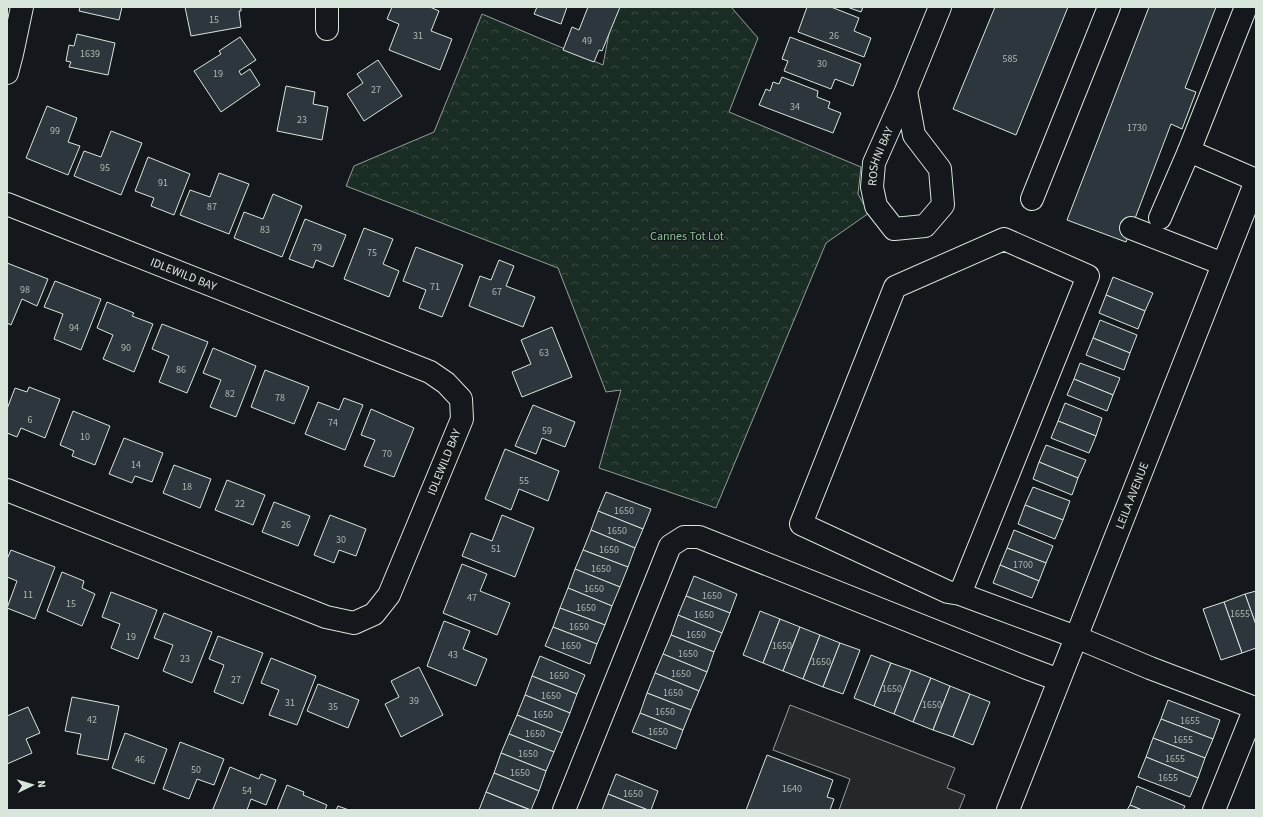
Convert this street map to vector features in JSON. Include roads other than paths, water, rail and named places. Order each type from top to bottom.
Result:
[{"type":"street","points":[[7,73],[22,7]]},
{"type":"street","points":[[327,7],[327,30]]},
{"type":"street","name":"ROSHNI BAY","points":[[906,91],[914,135],[940,169],[943,205],[925,226],[894,229],[876,206],[872,187],[874,163],[906,91],[940,7]]},
{"type":"street","points":[[1032,200],[1109,7]]},
{"type":"street","points":[[1160,218],[1189,151],[1246,7]]},
{"type":"street","points":[[1189,151],[1256,181]]},
{"type":"street","name":"LEILA AVENUE","points":[[1008,810],[1256,181]]},
{"type":"street","name":"IDLEWILD BAY","points":[[7,204],[430,372],[446,383],[460,399],[462,419],[389,595],[374,614],[354,624],[326,617],[7,490]]},
{"type":"street","points":[[1131,228],[1223,264]]},
{"type":"street","points":[[960,594],[1088,276],[1004,239],[895,287],[801,524],[948,592],[960,594],[1076,637],[1150,668],[1255,707],[1214,810]]},
{"type":"street","points":[[564,810],[670,546],[684,537],[699,536],[1059,680]]},
{"type":"park label","name":"Cannes Tot Lot","points":[[687,236]]}]
